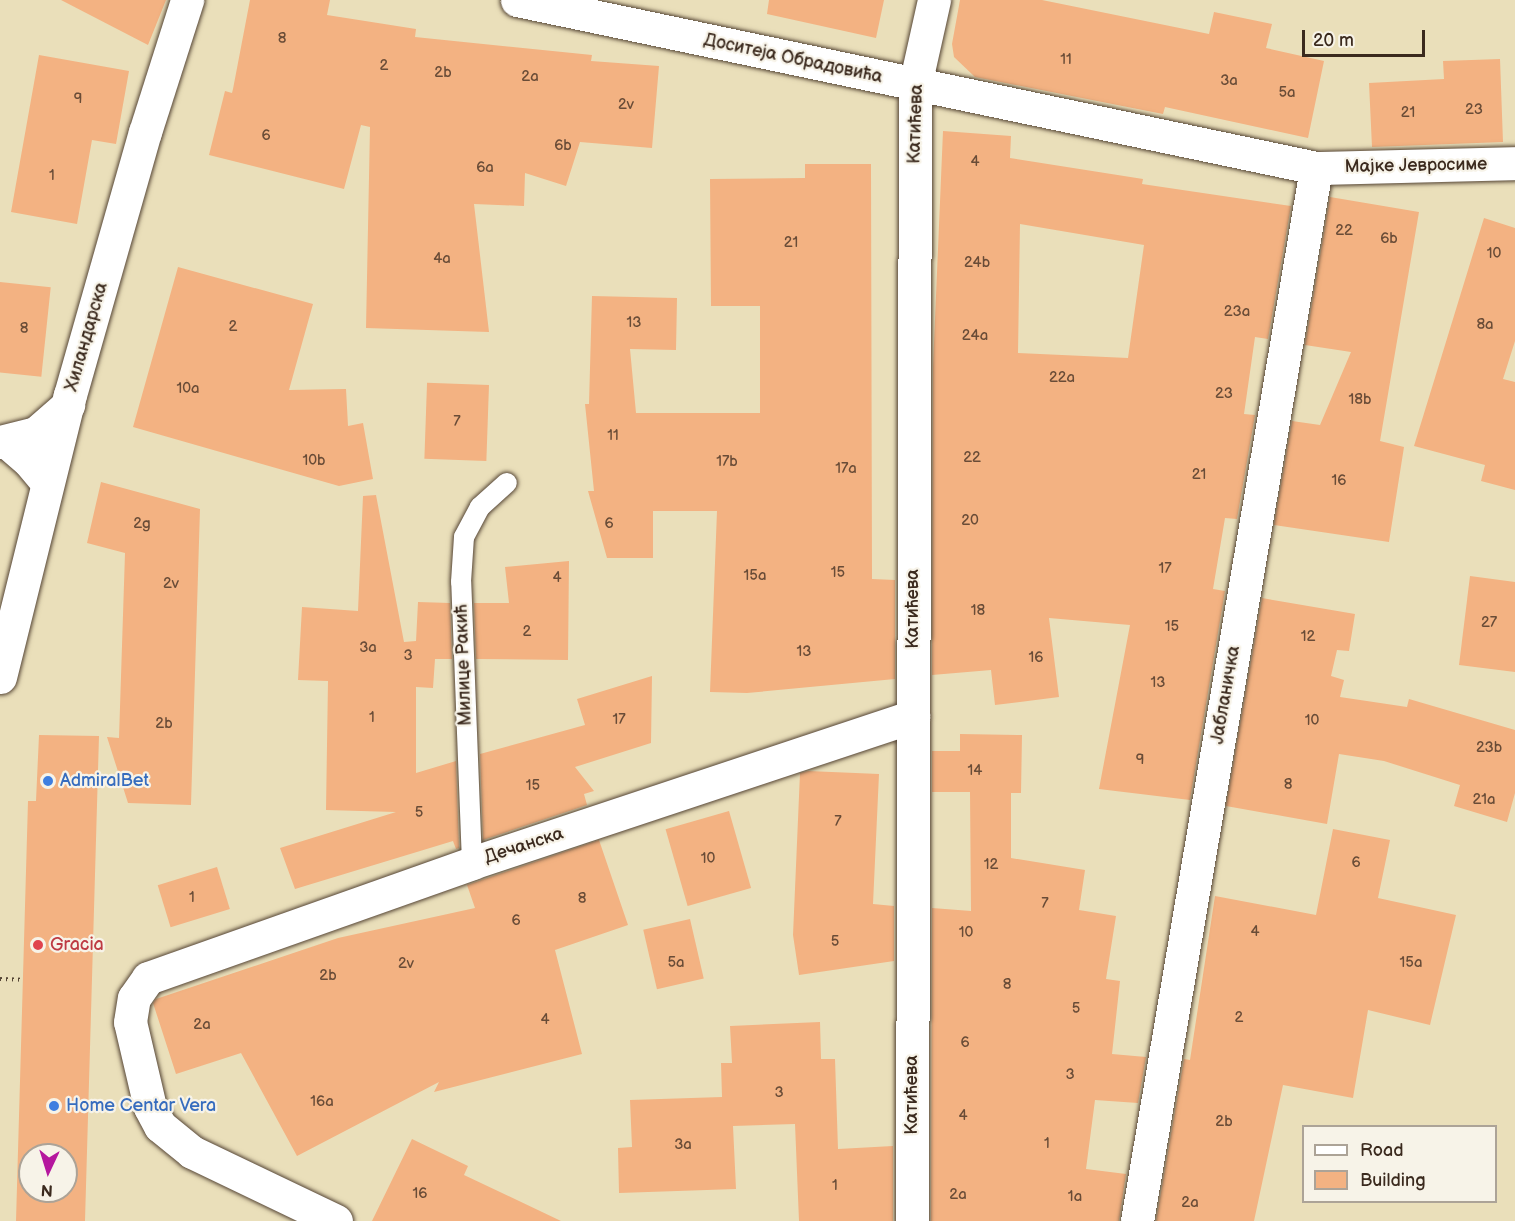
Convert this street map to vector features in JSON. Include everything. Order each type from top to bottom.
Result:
[{"type":"street","name":"Хиландарска","points":[[2,665],[68,405],[145,132],[187,0]]},
{"type":"street","name":"Доситеја Обрадовића","points":[[517,0],[915,86],[1316,168]]},
{"type":"street","name":"Катићева","points":[[912,1221],[915,86],[934,0]]},
{"type":"street","name":"Мајке Јевросиме","points":[[1316,168],[1515,163]]},
{"type":"street","name":"Јабланичка","points":[[1137,1221],[1316,168]]},
{"type":"street","points":[[3,442],[36,433],[68,405]]},
{"type":"street","points":[[3,442],[28,460],[47,483]]},
{"type":"street","name":"Дечанска","points":[[336,1221],[192,1152],[160,1126],[150,1107],[130,1022],[140,986],[159,973],[472,863],[913,716]]},
{"type":"lane","name":"Милице Ракић","points":[[472,863],[461,582],[464,537],[480,507],[507,483]]},
{"type":"path","points":[[0,979],[23,980]]},
{"type":"building","points":[[61,0],[166,0],[148,45]]},
{"type":"building","points":[[250,0],[330,0],[327,15],[416,29],[415,37],[592,55],[591,61],[659,66],[652,148],[580,142],[566,186],[525,173],[524,206],[474,204],[489,332],[366,328],[370,127],[361,125],[344,189],[209,155],[225,91],[232,93]]},
{"type":"building","points":[[769,0],[884,0],[876,38],[767,14]]},
{"type":"building","points":[[960,0],[1042,0],[1209,34],[1214,12],[1272,24],[1266,48],[1324,61],[1308,138],[1165,107],[1163,114],[975,77],[954,57],[952,44]]},
{"type":"building","points":[[39,55],[129,71],[116,144],[92,140],[77,224],[11,212]]},
{"type":"building","points":[[1500,59],[1503,142],[1372,147],[1369,83],[1444,79],[1443,61]]},
{"type":"building","points":[[943,131],[1011,136],[1010,158],[1143,179],[1142,184],[1291,206],[1268,339],[1255,337],[1244,414],[1255,415],[1237,519],[1225,518],[1213,589],[1225,591],[1190,800],[1099,789],[1130,625],[1049,618],[1059,697],[995,705],[991,670],[932,675],[933,367]],"holes":[[[1020,224],[1144,245],[1128,358],[1018,353]]]},
{"type":"building","points":[[805,164],[871,164],[872,579],[895,580],[895,679],[747,693],[710,692],[717,511],[653,511],[653,558],[607,558],[588,491],[594,491],[585,404],[589,404],[592,296],[677,298],[676,350],[630,349],[636,413],[760,413],[760,306],[711,306],[710,179],[805,178]]},
{"type":"building","points":[[1330,197],[1419,212],[1380,441],[1404,447],[1389,542],[1274,525],[1292,421],[1320,425],[1351,352],[1305,345]]},
{"type":"building","points":[[1484,218],[1515,228],[1515,341],[1503,379],[1515,382],[1515,490],[1481,481],[1485,465],[1414,446]]},
{"type":"building","points":[[178,267],[313,304],[289,390],[346,389],[348,426],[363,423],[373,479],[339,486],[133,427]]},
{"type":"building","points":[[0,282],[51,287],[41,377],[0,372]]},
{"type":"building","points":[[427,383],[489,385],[486,461],[424,459]]},
{"type":"building","points":[[101,482],[200,509],[191,805],[128,803],[107,737],[119,738],[125,553],[87,543]]},
{"type":"building","points":[[376,495],[404,642],[416,641],[418,602],[450,603],[452,659],[435,659],[433,688],[416,687],[416,773],[456,761],[459,848],[456,849],[453,841],[295,889],[280,848],[396,812],[326,810],[328,681],[298,680],[302,607],[358,611],[363,496]]},
{"type":"building","points":[[569,561],[568,660],[476,659],[474,603],[509,603],[505,567]]},
{"type":"building","points":[[1470,576],[1515,582],[1515,672],[1459,665]]},
{"type":"building","points":[[1262,598],[1355,614],[1349,651],[1337,650],[1331,676],[1344,680],[1340,697],[1407,707],[1409,699],[1515,730],[1515,793],[1507,822],[1454,806],[1460,785],[1384,761],[1339,754],[1327,824],[1226,806]]},
{"type":"building","points":[[652,676],[651,743],[575,767],[594,791],[584,794],[587,805],[483,840],[480,754],[585,725],[577,699]]},
{"type":"building","points":[[960,734],[1022,735],[1021,793],[1011,793],[1011,858],[1085,870],[1079,910],[1116,916],[1106,979],[1120,981],[1112,1054],[1146,1057],[1138,1103],[1095,1100],[1086,1169],[1126,1174],[1119,1221],[931,1221],[932,908],[971,911],[970,792],[932,792],[932,751],[960,751]]},
{"type":"building","points":[[39,735],[99,736],[85,1221],[16,1221],[18,1151],[18,1203],[78,1203],[78,1143],[18,1143],[28,801],[36,801]]},
{"type":"building","points":[[808,771],[879,774],[873,904],[894,906],[894,961],[799,975],[793,935],[800,773]]},
{"type":"building","points":[[729,811],[751,888],[688,906],[666,829]]},
{"type":"building","points":[[1333,829],[1390,840],[1378,898],[1456,915],[1430,1025],[1368,1010],[1353,1098],[1283,1085],[1254,1221],[1156,1221],[1184,1059],[1190,1060],[1215,896],[1316,915]]},
{"type":"building","points":[[599,840],[628,925],[555,950],[582,1054],[434,1092],[439,1082],[297,1156],[241,1053],[176,1074],[153,1003],[156,999],[338,938],[475,908],[467,885]]},
{"type":"building","points":[[217,867],[230,909],[171,927],[158,885]]},
{"type":"building","points":[[690,919],[704,978],[657,989],[643,930]]},
{"type":"building","points":[[820,1022],[821,1059],[835,1059],[838,1149],[893,1146],[893,1221],[799,1221],[795,1124],[733,1126],[736,1189],[619,1193],[618,1148],[632,1147],[630,1100],[722,1097],[721,1063],[732,1063],[730,1026]]},
{"type":"building","points":[[412,1139],[468,1166],[464,1175],[561,1221],[372,1221]]},
{"type":"place","name":"AdmiralBet","points":[[48,781]]},
{"type":"place","name":"Gracia","points":[[38,945]]},
{"type":"place","name":"Home Centar Vera","points":[[54,1106]]}]
